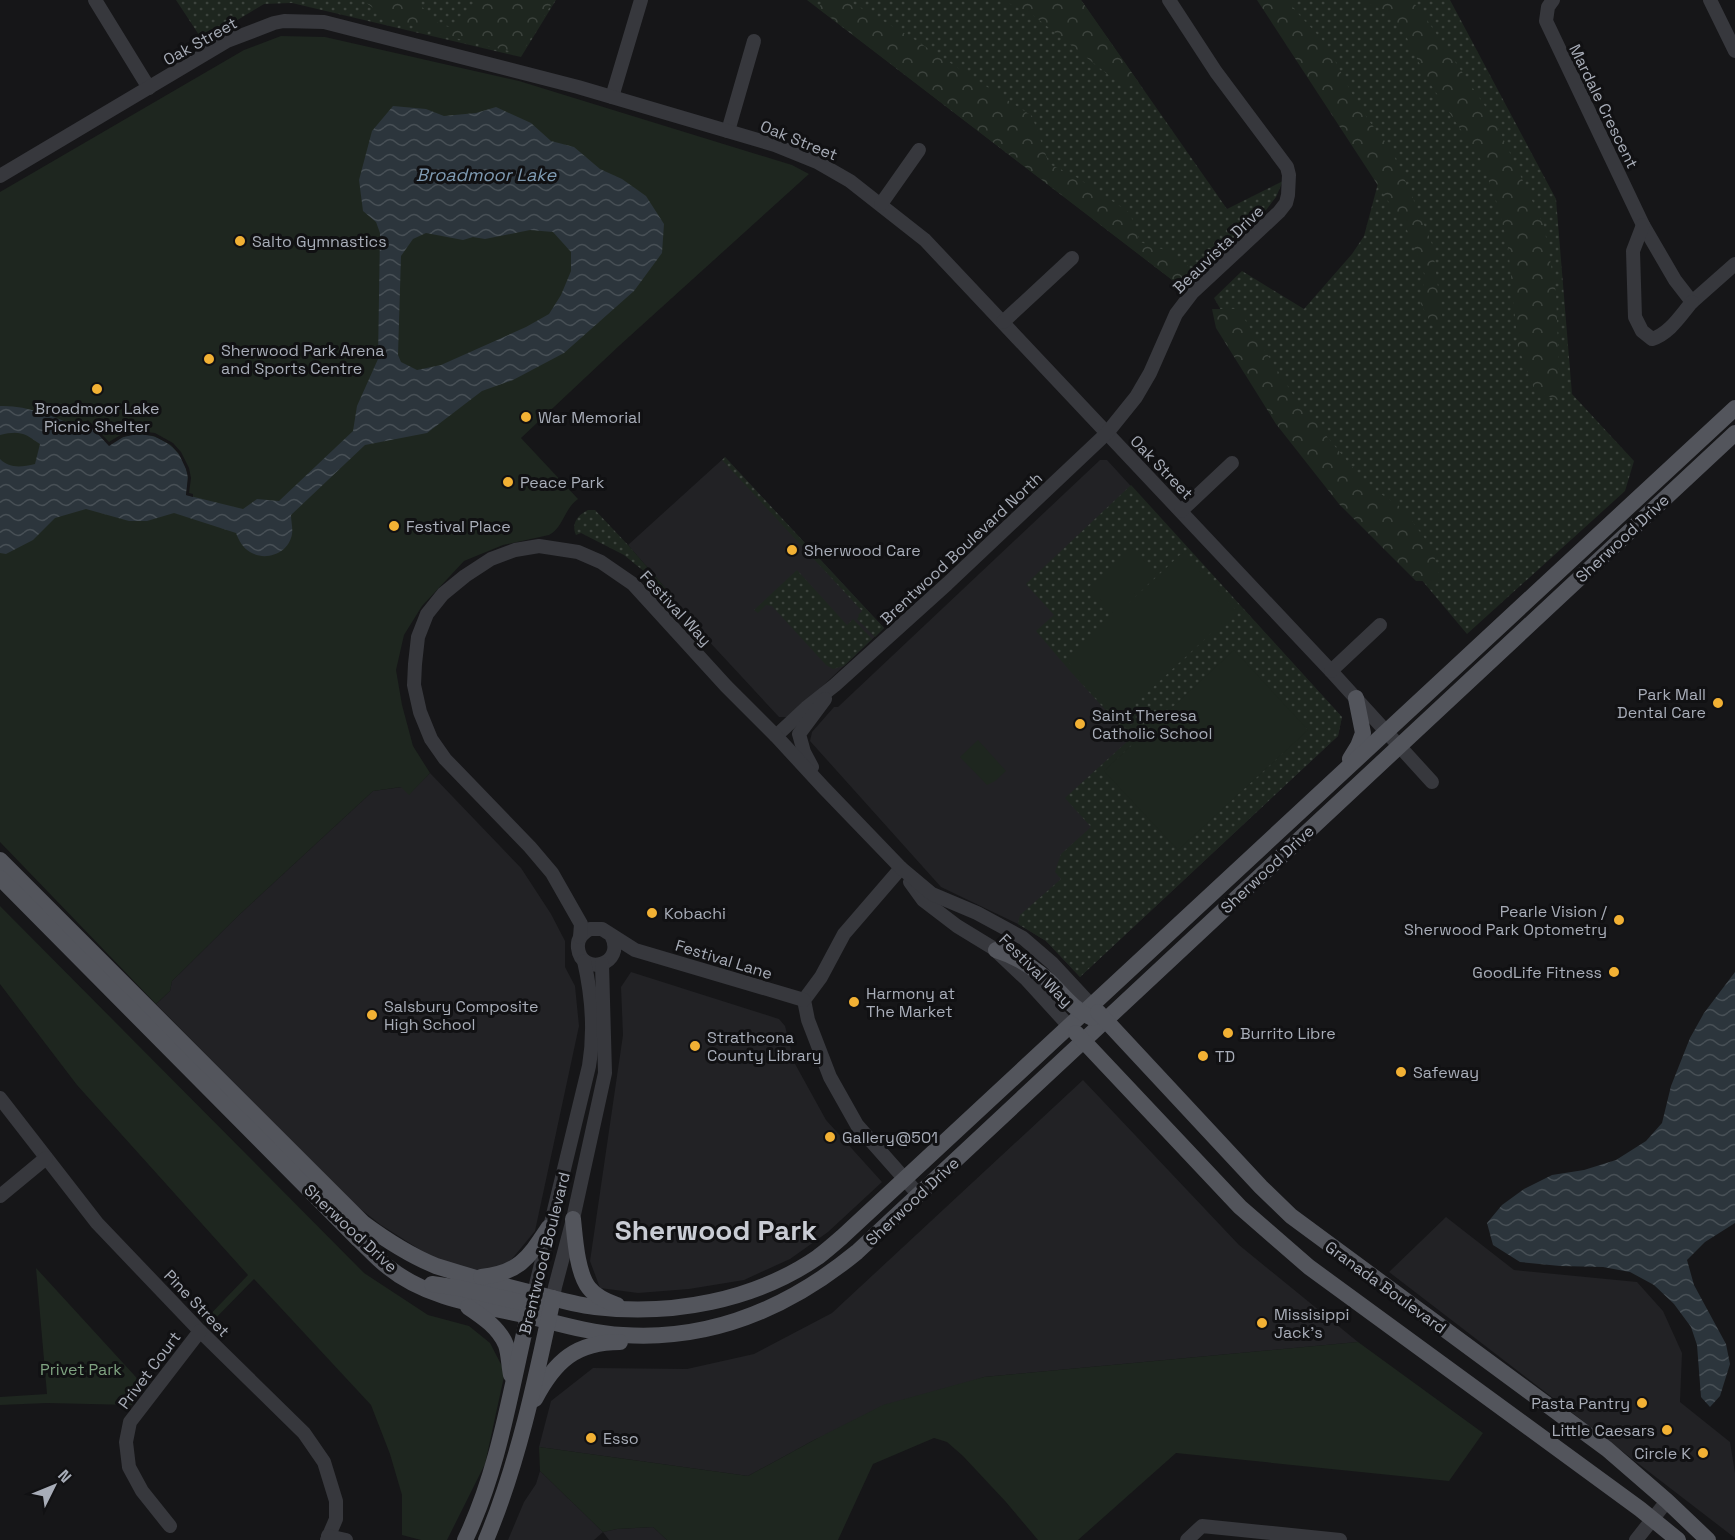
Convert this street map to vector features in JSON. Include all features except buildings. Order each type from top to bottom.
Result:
[{"type":"main road","name":"Sherwood Drive","points":[[0,878],[358,1239],[388,1268],[407,1280],[434,1293],[457,1300],[531,1305],[553,1298],[593,1307],[647,1311],[683,1307],[739,1295],[777,1280],[819,1257],[905,1180],[1735,408]]},
{"type":"main road","name":"Sherwood Drive","points":[[0,860],[363,1223],[395,1246],[421,1260],[473,1278],[531,1305],[548,1322],[621,1335],[651,1336],[693,1331],[734,1321],[759,1313],[792,1297],[832,1272],[857,1252],[1735,433]]},
{"type":"main road","points":[[1346,770],[1363,733],[1356,698]]},
{"type":"main road","name":"Granada Boulevard","points":[[996,950],[1012,955],[1027,964],[1105,1020],[1261,1188],[1291,1216],[1606,1449],[1667,1501],[1708,1540]]},
{"type":"main road","name":"Granada Boulevard","points":[[1069,1026],[1240,1207],[1274,1238],[1309,1267],[1652,1518],[1678,1540]]},
{"type":"main road","points":[[573,1219],[581,1272],[588,1287],[599,1297],[629,1310]]},
{"type":"main road","points":[[473,1278],[499,1275],[516,1268],[549,1227]]},
{"type":"main road","points":[[407,1280],[459,1288],[531,1305]]},
{"type":"main road","name":"Brentwood Boulevard","points":[[486,1540],[511,1470],[553,1298]]},
{"type":"main road","points":[[457,1300],[487,1319],[506,1345],[512,1387]]},
{"type":"main road","name":"Brentwood Boulevard","points":[[465,1540],[487,1486],[531,1305]]},
{"type":"main road","points":[[524,1421],[548,1375],[564,1358],[589,1345],[628,1342],[651,1336]]},
{"type":"street","points":[[95,0],[149,88]]},
{"type":"street","points":[[612,97],[640,0]]},
{"type":"street","name":"Beauvista Drive","points":[[1107,433],[1136,397],[1150,373],[1169,326],[1182,304],[1272,220],[1286,203],[1288,195],[1287,167],[1216,72],[1169,0]]},
{"type":"street","name":"Mardale Crescent","points":[[1553,0],[1548,7],[1546,21],[1643,225],[1675,280],[1692,302]]},
{"type":"street","points":[[1710,0],[1735,51]]},
{"type":"street","name":"Oak Street","points":[[0,176],[227,41],[284,21],[324,22],[578,87],[775,145],[817,162],[850,181],[925,240],[1331,671],[1432,782]]},
{"type":"street","points":[[729,131],[754,41]]},
{"type":"street","points":[[881,204],[919,150]]},
{"type":"street","points":[[1643,225],[1633,251],[1635,317],[1642,331],[1652,339],[1668,331],[1692,302],[1735,264]]},
{"type":"street","points":[[1003,322],[1072,258]]},
{"type":"street","name":"Brentwood Boulevard North","points":[[835,685],[990,544],[1107,433]]},
{"type":"street","points":[[1181,511],[1232,464]]},
{"type":"street","name":"Festival Way","points":[[580,937],[581,924],[552,873],[445,759],[432,739],[420,712],[414,685],[418,637],[427,614],[443,594],[491,559],[515,550],[539,546],[578,552],[602,562],[633,584],[726,686],[901,868],[932,894],[977,913],[1023,938],[1052,963],[1087,1009]]},
{"type":"street","points":[[1331,671],[1380,625]]},
{"type":"street","points":[[776,736],[835,685]]},
{"type":"street","points":[[823,787],[804,753],[799,734],[835,685]]},
{"type":"street","points":[[901,868],[844,934],[804,1000],[808,1020],[830,1077],[857,1125],[918,1194]]},
{"type":"street","name":"Festival Way","points":[[901,868],[923,900],[957,926],[996,950],[1069,1026]]},
{"type":"street","points":[[607,961],[615,946],[612,935],[602,929],[590,929],[580,937],[578,950],[584,961],[595,965],[607,961],[635,950]]},
{"type":"street","name":"Festival Lane","points":[[612,935],[635,950],[804,1000]]},
{"type":"street","name":"Brentwood Boulevard","points":[[531,1305],[591,1056],[593,1033],[591,999],[584,961]]},
{"type":"street","name":"Brentwood Boulevard","points":[[553,1298],[605,1073],[607,961]]},
{"type":"street","name":"Pine Street","points":[[0,1098],[97,1223],[200,1331],[304,1433],[324,1462],[336,1501],[336,1519],[327,1538]]},
{"type":"street","points":[[0,1196],[46,1158]]},
{"type":"street","name":"Privet Court","points":[[170,1526],[142,1491],[129,1467],[126,1442],[130,1422],[200,1331]]},
{"type":"street","points":[[1636,1540],[1667,1501]]},
{"type":"street","points":[[1187,1540],[1202,1526],[1340,1540]]},
{"type":"street","points":[[327,1538],[346,1540]]},
{"type":"shaded area","points":[[725,457],[884,628],[792,715],[787,717],[779,717],[691,622],[668,591],[628,545]]},
{"type":"shaded area","name":"Saint Theresa Catholic School","points":[[1100,460],[1107,460],[1342,717],[1338,736],[1080,977],[1046,941],[1018,924],[941,887],[810,741],[812,732],[834,707],[838,707]]},
{"type":"shaded area","name":"Salsbury Composite High School","points":[[430,773],[521,868],[551,914],[565,941],[565,967],[575,986],[579,1026],[535,1231],[507,1265],[489,1271],[466,1269],[430,1256],[381,1225],[354,1204],[156,1004],[170,991],[172,981],[240,914],[373,791],[402,787],[409,794]]},
{"type":"shaded area","points":[[631,972],[779,1019],[785,1026],[794,1062],[826,1120],[882,1182],[828,1232],[790,1259],[744,1280],[689,1289],[638,1293],[600,1288],[590,1261],[623,1035],[621,987]]},
{"type":"shaded area","points":[[1083,1080],[1239,1245],[1358,1342],[984,1377],[816,1439],[748,1476],[539,1447],[551,1401],[593,1368],[687,1369],[754,1354],[832,1313]]},
{"type":"shaded area","points":[[1446,1217],[1514,1270],[1637,1282],[1663,1311],[1682,1353],[1680,1402],[1730,1442],[1735,1473],[1735,1538],[1389,1272]]},
{"type":"shaded area","points":[[540,1471],[603,1532],[594,1540],[508,1540],[524,1502],[536,1484]]},
{"type":"shaded area","points":[[653,1527],[667,1540],[609,1540],[603,1532]]},
{"type":"green space","points":[[176,0],[556,0],[521,57],[292,3],[264,4],[203,41]]},
{"type":"green space","points":[[362,0],[416,0],[436,22],[451,28],[480,0],[554,0],[521,54],[438,34],[386,17]]},
{"type":"green space","points":[[807,0],[1081,0],[1227,209],[1283,181],[1276,197],[1263,214],[1184,289]]},
{"type":"green space","points":[[825,0],[847,0],[909,36],[1032,116],[1049,164],[1073,175],[1130,213],[1140,242],[1168,251],[1188,266],[1184,289],[818,8]]},
{"type":"green space","points":[[1001,0],[1081,0],[1139,83],[1125,88],[1029,12]]},
{"type":"green space","points":[[1257,0],[1289,0],[1293,8],[1327,45],[1351,92],[1369,121],[1391,149],[1432,244],[1443,322],[1432,325],[1421,304],[1425,275],[1407,230]]},
{"type":"green space","points":[[1270,0],[1450,0],[1556,199],[1572,394],[1634,461],[1625,491],[1467,634],[1279,410],[1214,298],[1242,271],[1304,309],[1352,254],[1364,236],[1381,172]]},
{"type":"green space","points":[[1359,0],[1411,0],[1421,11],[1495,121],[1544,226],[1556,293],[1560,401],[1535,391],[1518,347],[1508,246],[1498,206],[1481,160],[1427,79],[1406,36],[1382,9]]},
{"type":"green space","points":[[281,36],[325,37],[519,81],[792,165],[809,174],[521,438],[578,499],[554,532],[549,535],[503,545],[464,561],[422,606],[404,635],[396,670],[402,705],[413,746],[430,773],[409,795],[401,787],[373,791],[240,914],[172,981],[170,991],[156,1004],[0,842],[0,192],[244,50]]},
{"type":"green space","points":[[1212,309],[1238,309],[1296,399],[1366,484],[1402,508],[1432,548],[1441,581],[1416,581],[1339,504],[1276,424],[1216,328]]},
{"type":"green space","points":[[725,457],[884,628],[875,637],[857,619],[862,611],[722,460]]},
{"type":"green space","points":[[1131,485],[1342,717],[1338,736],[1080,977],[1046,941],[1018,924],[1020,915],[1061,879],[1055,872],[1061,854],[1091,827],[1065,798],[1131,738],[1036,631],[1054,615],[1026,584]]},
{"type":"green space","points":[[588,510],[595,510],[628,545],[668,591],[691,622],[681,611],[679,612],[646,573],[624,555],[581,533],[576,535],[574,527],[576,520]]},
{"type":"green space","points":[[1132,548],[1156,574],[1113,613],[1089,587]]},
{"type":"green space","points":[[1182,553],[1236,610],[1120,718],[1067,661]]},
{"type":"green space","points":[[797,570],[847,625],[853,619],[872,639],[844,666],[833,669],[826,665],[772,606],[766,605],[758,613],[754,610]]},
{"type":"green space","points":[[1234,650],[1308,730],[1178,850],[1104,771]]},
{"type":"green space","points":[[978,740],[1006,771],[987,785],[960,757]]},
{"type":"green space","points":[[0,906],[364,1273],[428,1315],[469,1326],[490,1343],[505,1372],[485,1464],[447,1540],[421,1540],[402,1535],[402,1495],[390,1454],[371,1405],[254,1279],[208,1326],[203,1322],[248,1275],[77,1085],[0,984]]},
{"type":"green space","name":"Privet Park","points":[[36,1268],[145,1387],[132,1405],[47,1403],[0,1405],[0,1397],[47,1394]]},
{"type":"green space","points":[[1358,1342],[1483,1433],[1449,1481],[1176,1453],[1078,1540],[1038,1540],[963,1456],[947,1442],[934,1438],[873,1464],[838,1540],[667,1540],[653,1527],[603,1532],[540,1471],[539,1447],[748,1476],[883,1405],[984,1377]]},
{"type":"water","name":"Broadmoor Lake","points":[[393,106],[426,109],[444,116],[476,113],[496,107],[531,123],[551,141],[574,147],[600,169],[622,179],[646,196],[664,224],[662,253],[634,291],[564,353],[513,380],[482,391],[427,433],[365,445],[291,515],[290,541],[282,551],[276,554],[256,555],[243,546],[236,533],[174,513],[147,521],[129,521],[86,509],[55,518],[33,540],[6,554],[0,553],[0,459],[12,466],[35,464],[40,444],[22,434],[0,435],[0,406],[20,407],[40,412],[77,427],[88,423],[109,445],[130,435],[149,435],[158,438],[173,448],[184,463],[188,478],[186,495],[243,509],[257,499],[279,501],[353,431],[357,406],[378,359],[380,233],[376,222],[363,211],[359,180],[372,131]],"holes":[[[530,230],[553,232],[571,252],[571,271],[561,295],[549,314],[526,327],[441,365],[417,370],[401,362],[398,355],[401,256],[413,239],[426,233],[463,240],[473,237],[485,239]]]},
{"type":"water","points":[[1735,972],[1735,1223],[1705,1242],[1687,1260],[1694,1285],[1726,1344],[1730,1364],[1720,1396],[1710,1407],[1701,1397],[1697,1345],[1691,1327],[1674,1304],[1654,1285],[1630,1272],[1603,1267],[1520,1262],[1493,1245],[1487,1223],[1502,1205],[1524,1189],[1552,1175],[1584,1170],[1616,1160],[1646,1141],[1662,1123],[1671,1086],[1690,1038],[1704,1013]]},
{"type":"pier","points":[[88,420],[109,442],[122,434],[138,431],[155,433],[173,443],[181,452],[189,468],[191,478],[189,493],[193,494],[193,497],[186,495],[188,477],[186,469],[179,454],[171,445],[154,436],[138,434],[123,437],[109,446],[86,421]]},
{"type":"place","name":"Salto Gymnastics","points":[[240,241]]},
{"type":"place","name":"Sherwood Park Arena and Sports Centre","points":[[209,359]]},
{"type":"place","name":"Broadmoor Lake Picnic Shelter","points":[[97,389]]},
{"type":"place","name":"War Memorial","points":[[526,417]]},
{"type":"place","name":"Peace Park","points":[[508,482]]},
{"type":"place","name":"Festival Place","points":[[394,526]]},
{"type":"place","name":"Sherwood Care","points":[[792,550]]},
{"type":"place","name":"Park Mall Dental Care","points":[[1718,703]]},
{"type":"place","name":"Saint Theresa Catholic School","points":[[1080,724]]},
{"type":"place","name":"Kobachi","points":[[652,913]]},
{"type":"place","name":"Pearle Vision / Sherwood Park Optometry","points":[[1619,920]]},
{"type":"place","name":"GoodLife Fitness","points":[[1614,972]]},
{"type":"place","name":"Harmony at The Market","points":[[854,1002]]},
{"type":"place","name":"Salsbury Composite High School","points":[[372,1015]]},
{"type":"place","name":"Burrito Libre","points":[[1228,1033]]},
{"type":"place","name":"Strathcona County Library","points":[[695,1046]]},
{"type":"place","name":"TD","points":[[1203,1056]]},
{"type":"place","name":"Safeway","points":[[1401,1072]]},
{"type":"place","name":"Gallery@501","points":[[830,1137]]},
{"type":"place","name":"Missisippi Jack's","points":[[1262,1323]]},
{"type":"place","name":"Pasta Pantry","points":[[1642,1403]]},
{"type":"place","name":"Little Caesars","points":[[1667,1430]]},
{"type":"place","name":"Esso","points":[[591,1438]]},
{"type":"place","name":"Circle K","points":[[1703,1453]]},
{"type":"district","name":"Sherwood Park","points":[[716,1230]]}]
